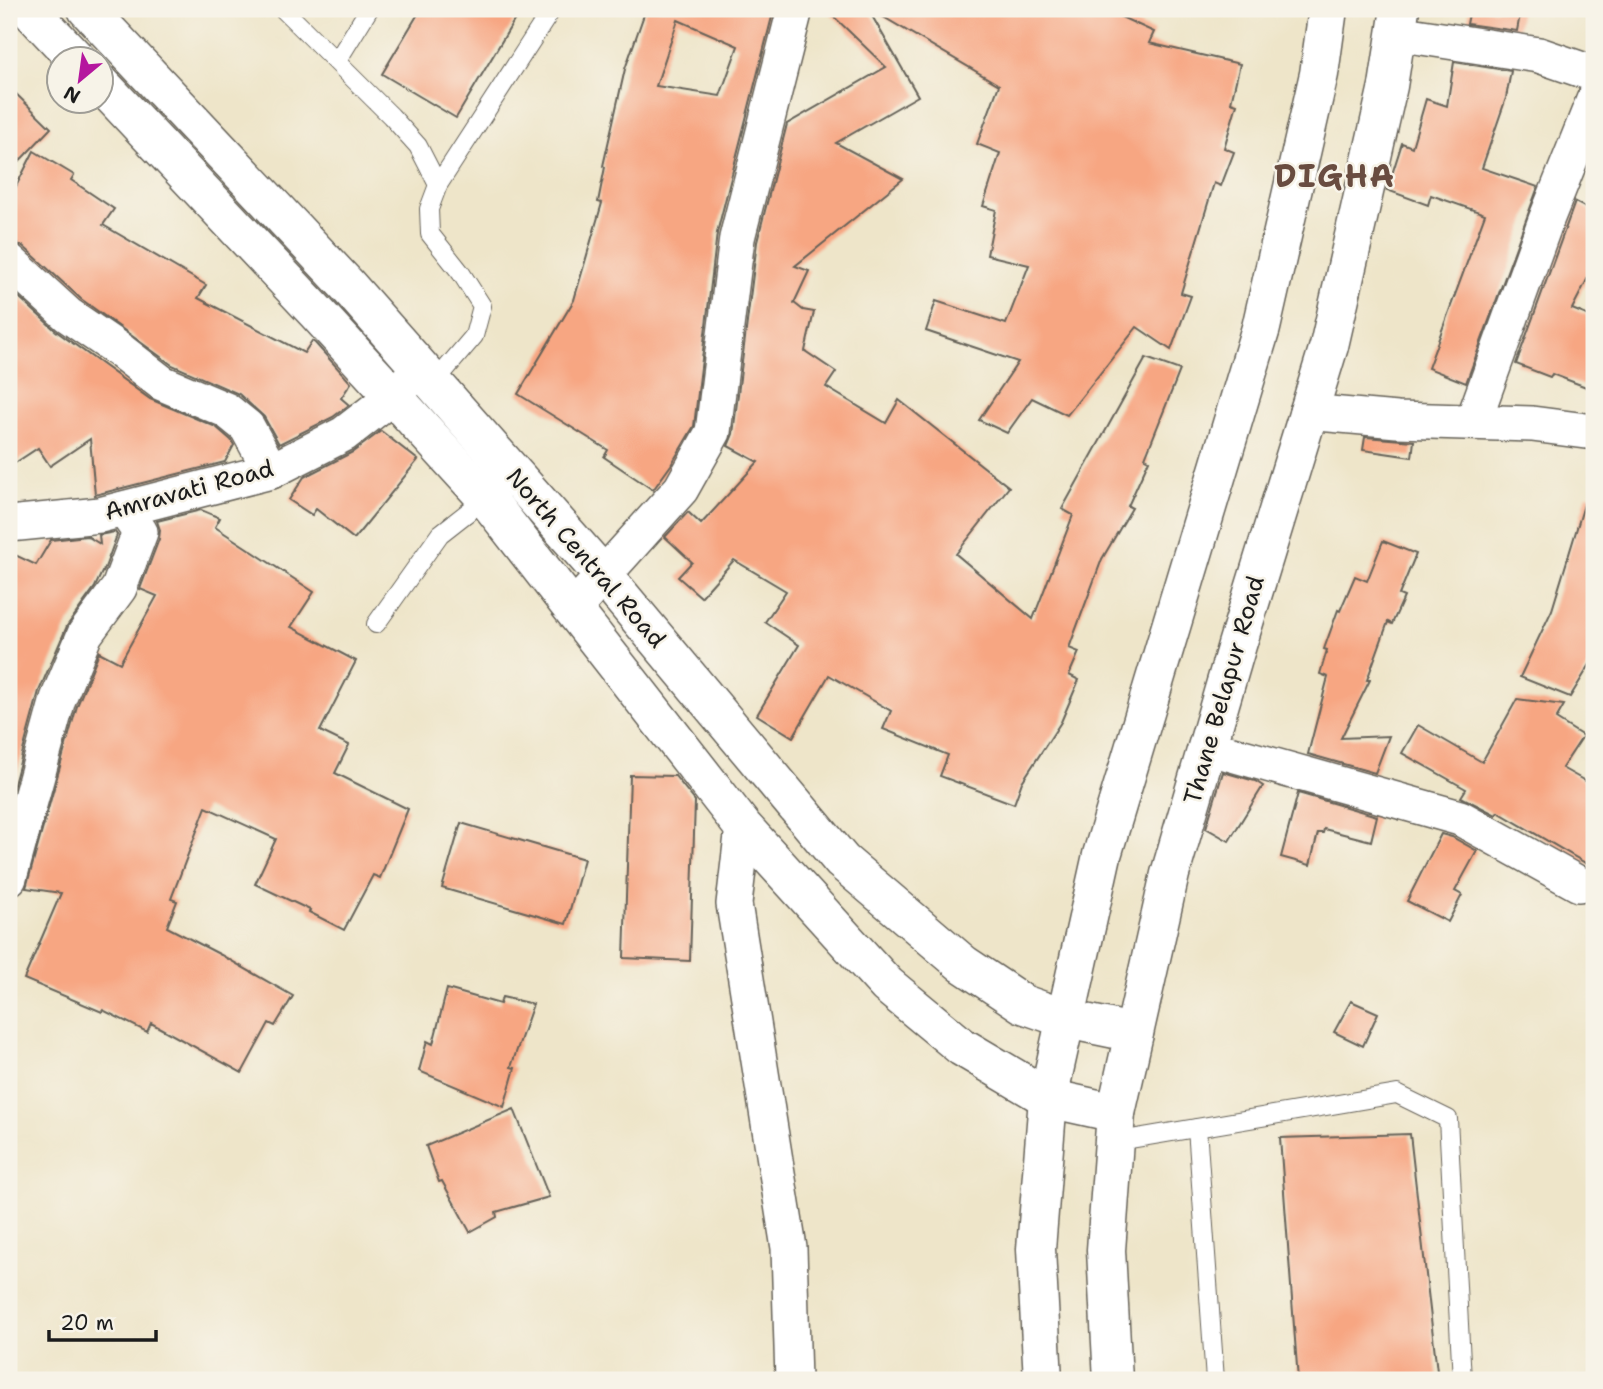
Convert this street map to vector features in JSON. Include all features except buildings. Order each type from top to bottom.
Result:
[{"type":"main road","points":[[29,9],[64,46]]},
{"type":"main road","name":"North Central Road","points":[[87,9],[338,275],[603,575],[842,861],[963,964],[1023,1004],[1066,1019],[1134,1033]]},
{"type":"main road","points":[[1043,1380],[1036,1249],[1048,1098],[1102,855],[1261,328],[1319,74],[1328,9]]},
{"type":"main road","name":"Thane Belapur Road","points":[[1113,1380],[1106,1250],[1114,1128],[1170,874],[1329,346],[1388,86],[1398,21]]},
{"type":"main road","name":"North Central Road","points":[[116,100],[486,498],[743,827],[887,985],[962,1047],[1048,1098],[1114,1128]]},
{"type":"street","points":[[573,609],[681,489],[713,432],[737,239],[795,9]]},
{"type":"street","points":[[1398,21],[1539,55],[1594,74]]},
{"type":"street","points":[[1473,422],[1546,220],[1594,100]]},
{"type":"street","points":[[9,261],[68,315],[162,383],[226,410],[247,427],[271,471]]},
{"type":"street","name":"Amravati Road","points":[[9,524],[100,515],[271,471],[344,434],[393,396],[427,376]]},
{"type":"street","points":[[1307,412],[1397,420],[1532,424],[1594,432]]},
{"type":"street","points":[[9,878],[58,699],[85,634],[119,588],[140,533],[124,509]]},
{"type":"street","points":[[1207,747],[1460,818],[1579,884]]},
{"type":"street","points":[[743,827],[734,904],[789,1248],[793,1380]]},
{"type":"lane","points":[[283,9],[418,146],[438,186]]},
{"type":"lane","points":[[337,61],[369,9]]},
{"type":"lane","points":[[427,376],[474,336],[482,306],[461,273],[430,234],[429,209],[438,186],[552,9]]},
{"type":"lane","points":[[376,624],[440,534],[486,498]]},
{"type":"lane","points":[[1114,1128],[1197,1128],[1397,1094],[1448,1119],[1462,1380]]},
{"type":"lane","points":[[1197,1128],[1215,1380]]},
{"type":"district","name":"DIGHA","points":[[1335,176]]}]
